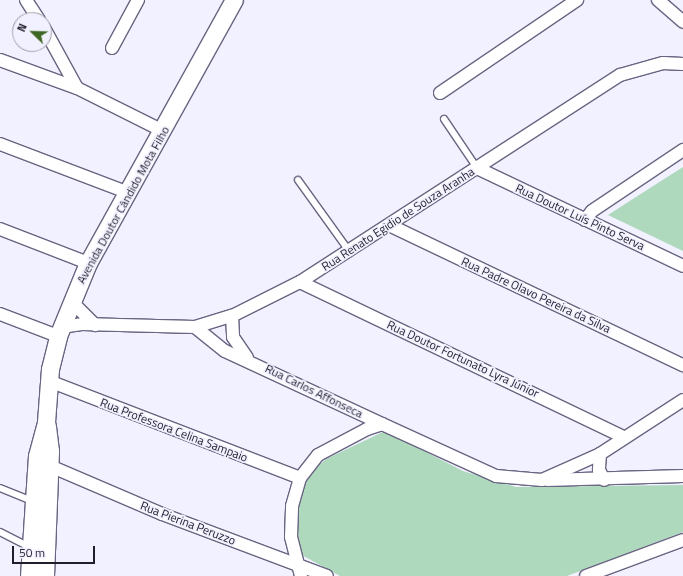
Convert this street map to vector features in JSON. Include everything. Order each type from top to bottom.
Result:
[{"type":"main road","name":"Avenida Doutor Cândido Mota Filho","points":[[45,576],[50,466],[46,422],[49,381],[59,332],[88,263],[163,132],[234,0]]},
{"type":"main road","name":"Avenida Doutor Cândido Mota Filho","points":[[29,576],[38,450],[46,422]]},
{"type":"street","points":[[26,0],[34,12]]},
{"type":"street","points":[[112,48],[138,0]]},
{"type":"street","points":[[440,93],[577,0]]},
{"type":"street","points":[[658,0],[683,22]]},
{"type":"street","points":[[52,43],[77,88]]},
{"type":"street","points":[[0,60],[77,88],[163,132]]},
{"type":"street","name":"Rua Renato Egidio de Souza Aranha","points":[[59,332],[96,326],[196,327],[232,316],[300,282],[620,75],[663,63],[683,64]]},
{"type":"street","points":[[0,144],[129,193]]},
{"type":"street","points":[[585,220],[592,211],[683,150]]},
{"type":"street","name":"Rua Doutor Luís Pinto Serva","points":[[477,168],[683,266]]},
{"type":"street","name":"Rua Padre Olavo Pereira da Silva","points":[[389,225],[683,365]]},
{"type":"street","points":[[0,229],[88,263]]},
{"type":"street","name":"Rua Doutor Fortunato Lyra Júnior","points":[[300,282],[624,437]]},
{"type":"street","points":[[72,302],[96,326]]},
{"type":"street","points":[[0,314],[59,332]]},
{"type":"street","points":[[232,316],[233,337],[247,358]]},
{"type":"street","name":"Rua Carlos Affonseca","points":[[196,327],[214,344],[247,358],[382,424]]},
{"type":"street","name":"Rua Professora Celina Sampaio","points":[[49,381],[300,478]]},
{"type":"street","points":[[542,480],[600,454],[683,400]]},
{"type":"street","points":[[301,576],[291,524],[300,478],[308,465],[331,446],[382,424],[475,468],[496,476],[542,480],[604,480],[683,476]]},
{"type":"street","points":[[600,454],[599,470],[604,480]]},
{"type":"street","points":[[588,460],[589,480]]},
{"type":"street","name":"Rua Pierina Peruzzo","points":[[50,466],[162,514],[298,563],[327,576]]},
{"type":"street","points":[[586,576],[683,540]]},
{"type":"lane","points":[[444,119],[477,168]]},
{"type":"lane","points":[[298,180],[349,251]]},
{"type":"lane","points":[[0,488],[34,501]]},
{"type":"lane","points":[[0,532],[30,547]]},
{"type":"green space","points":[[683,167],[683,251],[608,215],[650,188]]},
{"type":"green space","points":[[385,431],[463,471],[516,487],[683,485],[683,532],[567,576],[340,576],[300,554],[295,536],[300,489],[311,472],[326,459]]}]
